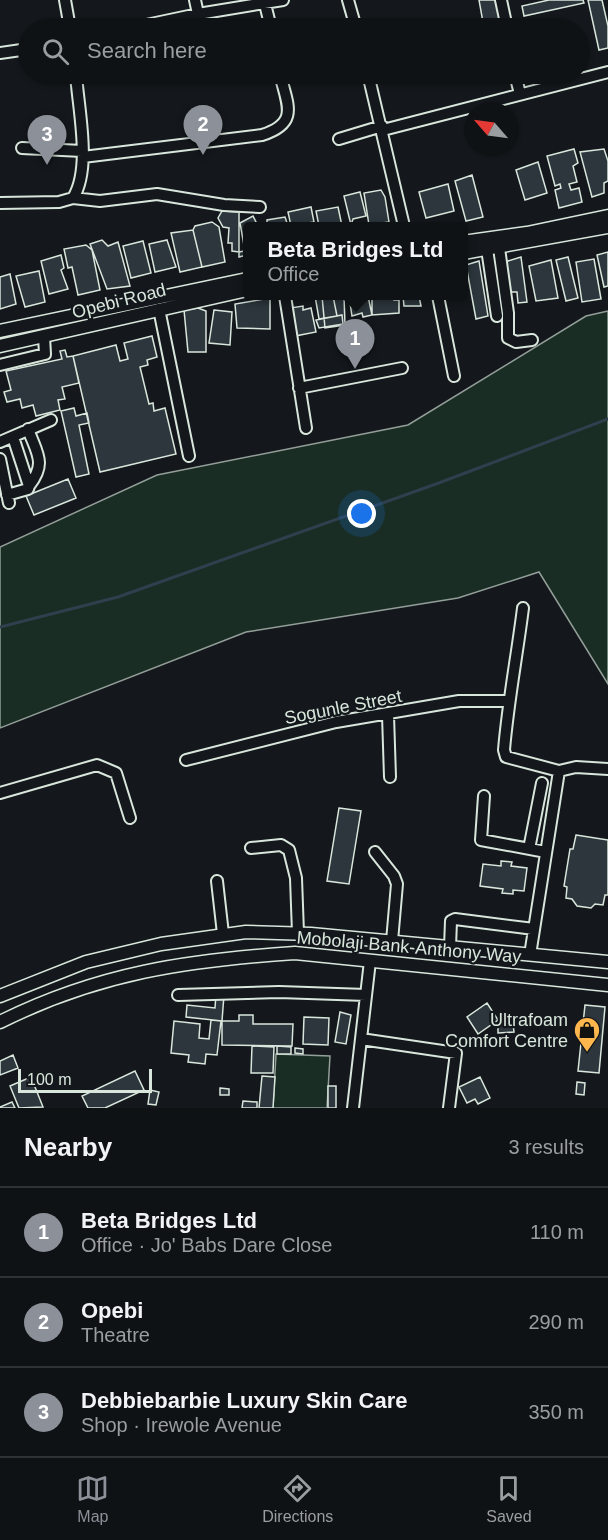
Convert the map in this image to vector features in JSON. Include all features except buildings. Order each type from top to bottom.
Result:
[{"type":"main road","points":[[468,241],[527,233],[608,216]]},
{"type":"main road","points":[[468,252],[608,227]]},
{"type":"main road","name":"Opebi Road","points":[[1,330],[243,280]]},
{"type":"main road","name":"Opebi Road","points":[[0,345],[243,291]]},
{"type":"main road","name":"Mobolaji Bank-Anthony Way","points":[[0,996],[86,962],[161,944],[223,934],[298,933],[608,962]]},
{"type":"main road","name":"Mobolaji Bank-Anthony Way","points":[[0,1022],[42,1003],[100,982],[177,963],[296,953],[608,985]]},
{"type":"street","points":[[65,0],[68,18]]},
{"type":"street","points":[[195,0],[198,14]]},
{"type":"street","points":[[179,18],[283,0]]},
{"type":"street","points":[[348,0],[353,18]]},
{"type":"street","points":[[501,0],[505,18]]},
{"type":"street","points":[[265,4],[268,18]]},
{"type":"street","points":[[0,53],[18,50]]},
{"type":"street","points":[[590,76],[608,72]]},
{"type":"street","points":[[73,198],[81,178],[82,154],[77,84]]},
{"type":"street","points":[[22,148],[82,154],[262,135],[284,125],[289,111],[282,84]]},
{"type":"street","points":[[371,84],[403,222]]},
{"type":"street","points":[[518,84],[520,94]]},
{"type":"street","points":[[339,140],[560,84]]},
{"type":"street","points":[[0,203],[59,202],[73,198],[100,201],[157,194],[224,205],[261,207]]},
{"type":"street","points":[[492,248],[497,316]]},
{"type":"street","points":[[492,248],[508,313],[508,338],[516,342],[532,339]]},
{"type":"street","points":[[286,300],[306,428]]},
{"type":"street","points":[[439,300],[454,376]]},
{"type":"street","points":[[159,309],[189,456]]},
{"type":"street","points":[[0,364],[45,354],[44,337]]},
{"type":"street","points":[[299,388],[402,368]]},
{"type":"street","points":[[0,442],[51,420]]},
{"type":"street","points":[[0,459],[8,499],[28,489],[39,473],[40,464],[28,429]]},
{"type":"street","points":[[13,437],[29,486]]},
{"type":"street","points":[[523,608],[515,678],[508,701],[504,750],[506,757],[559,771],[576,767],[608,769]]},
{"type":"street","name":"Sogunle Street","points":[[186,760],[336,722],[388,715],[459,701],[508,701]]},
{"type":"street","points":[[388,715],[390,777]]},
{"type":"street","points":[[0,793],[97,765],[116,772],[130,818]]},
{"type":"street","points":[[530,955],[559,771]]},
{"type":"street","points":[[530,849],[542,783]]},
{"type":"street","points":[[484,796],[482,840],[546,852]]},
{"type":"street","points":[[251,848],[281,845],[289,850],[296,878],[298,933]]},
{"type":"street","points":[[375,852],[394,876],[397,884],[393,941]]},
{"type":"street","points":[[217,881],[223,934]]},
{"type":"street","points":[[450,947],[451,921],[455,919],[534,929]]},
{"type":"street","points":[[344,933],[358,934]]},
{"type":"street","points":[[353,1108],[370,961]]},
{"type":"street","points":[[178,995],[279,992],[366,995]]},
{"type":"street","points":[[361,1040],[443,1049],[456,1053],[449,1108]]},
{"type":"green space","points":[[608,311],[608,684],[539,572],[458,598],[246,632],[0,728],[0,547],[157,475],[408,425],[586,316]]},
{"type":"green space","points":[[276,1054],[330,1056],[327,1108],[273,1108]]},
{"type":"waterway","points":[[0,627],[118,597],[436,484],[608,419]]},
{"type":"place","name":"Opebi","points":[[203,155]]},
{"type":"place","name":"Debbiebarbie Luxury Skin Care","points":[[47,165]]},
{"type":"place","name":"Beta Bridges Ltd","points":[[355,369]]},
{"type":"place","name":"Ultrafoam Comfort Centre","points":[[587,1053]]}]
